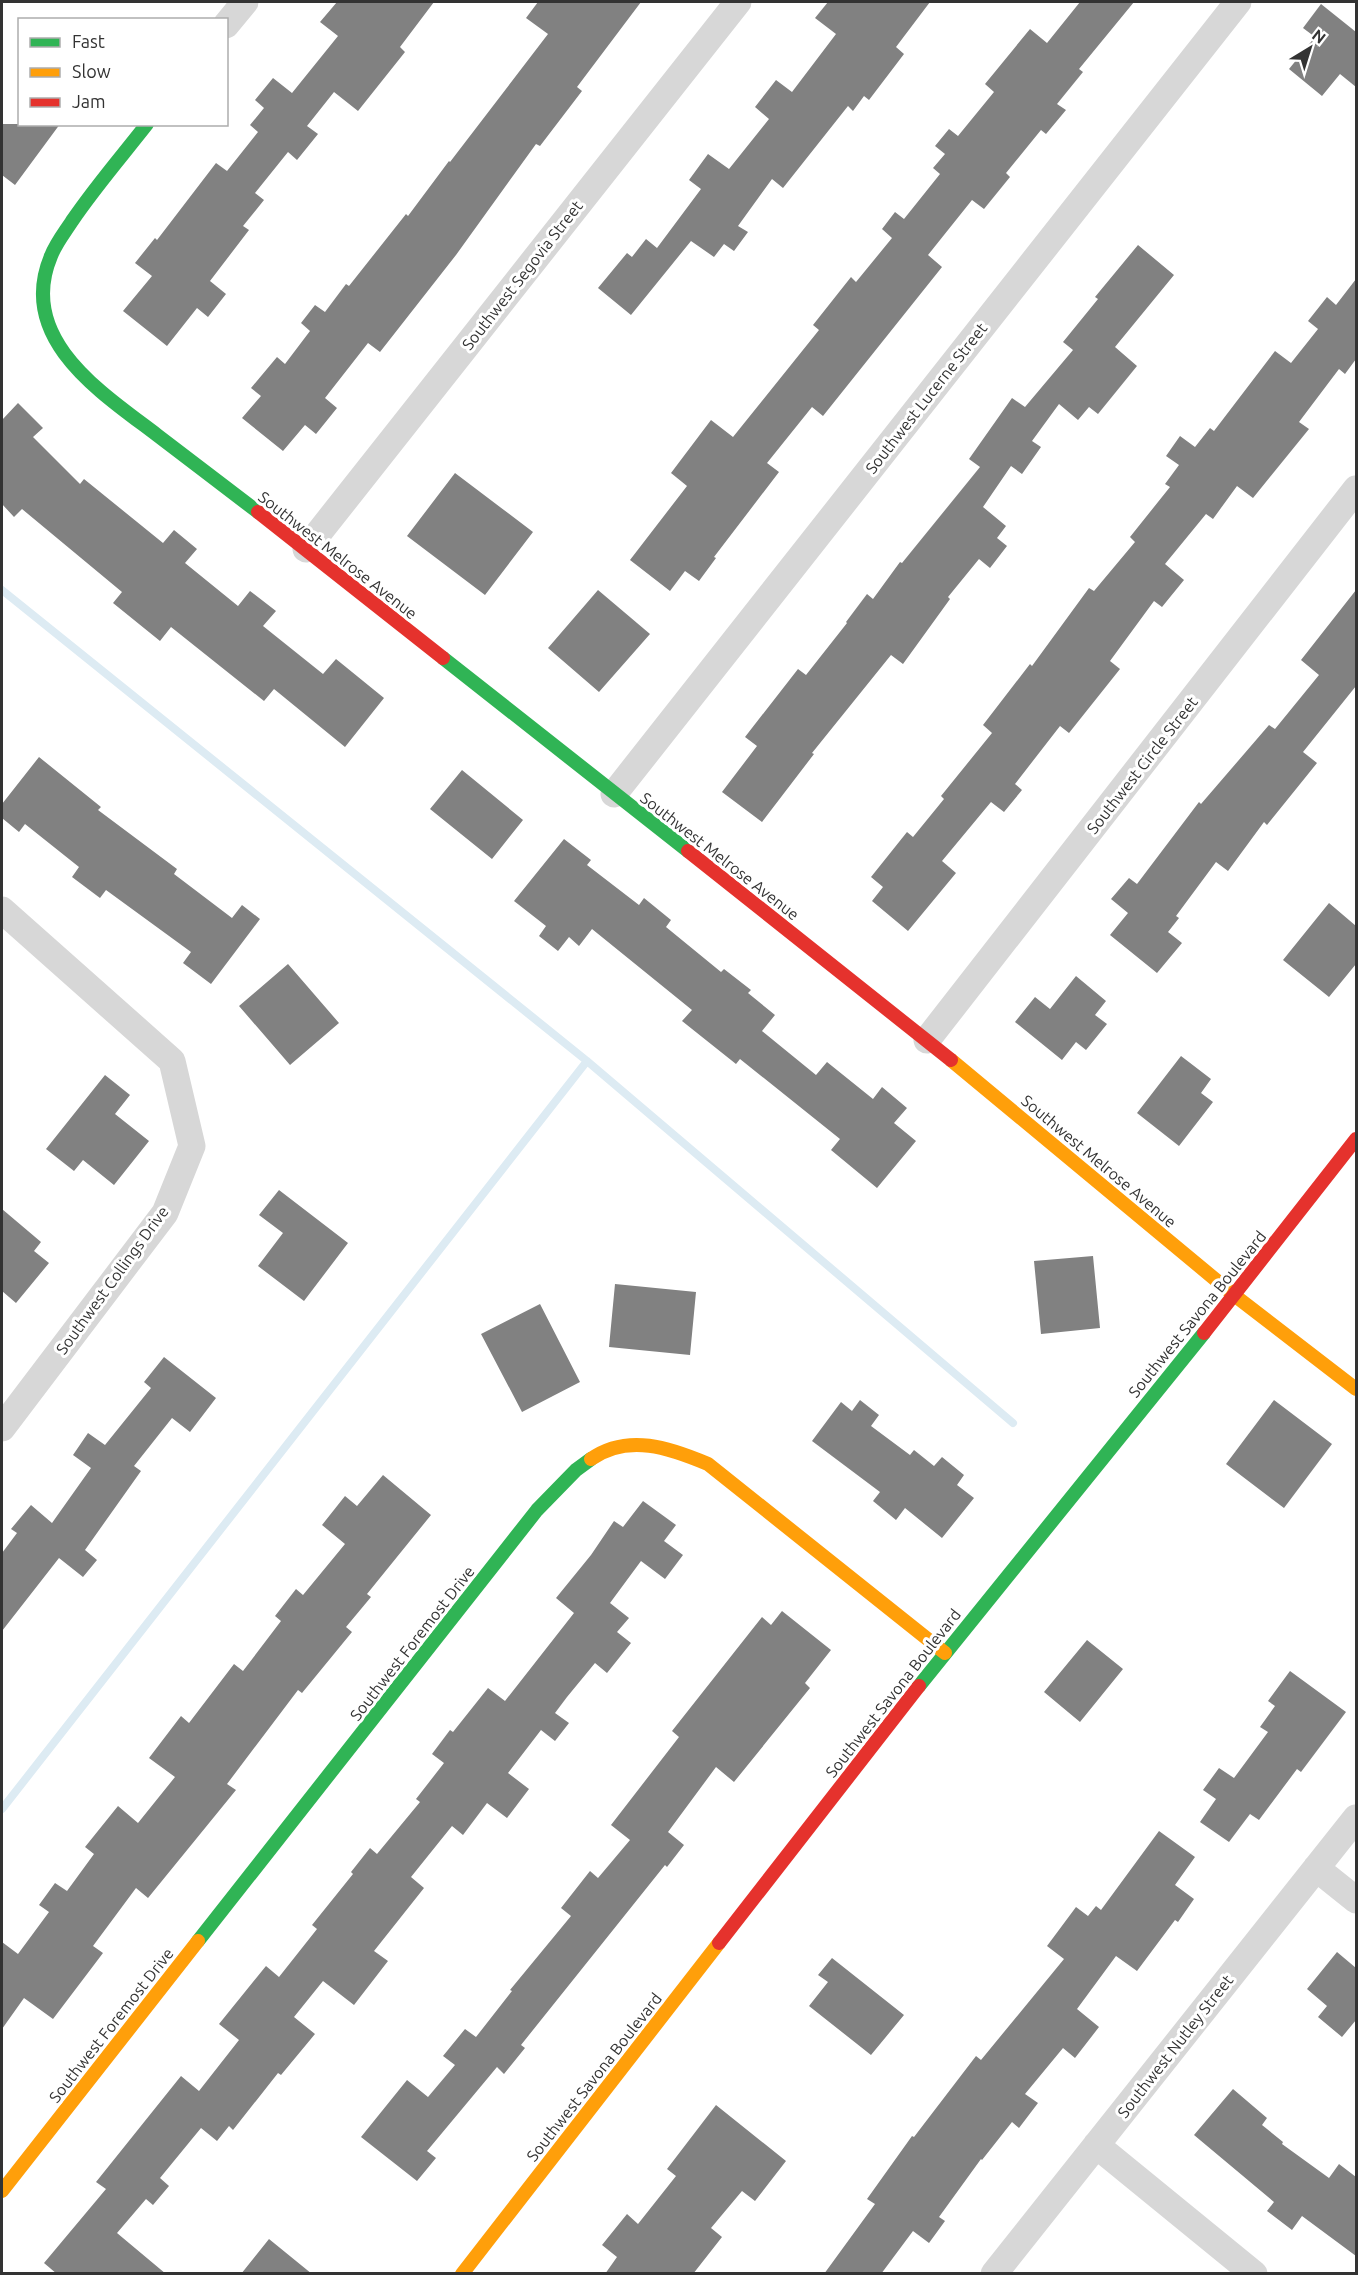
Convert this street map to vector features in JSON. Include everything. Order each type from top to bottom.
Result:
[{"type":"street","points":[[228,23],[245,2]]},
{"type":"street","name":"Southwest Segovia Street","points":[[306,549],[738,2]]},
{"type":"street","name":"Southwest Lucerne Street","points":[[614,794],[1238,2]]},
{"type":"street","name":"Southwest Melrose Avenue","points":[[145,126],[78,212],[48,262],[45,314],[51,333],[76,370],[927,1040],[1234,1295],[1356,1389]]},
{"type":"street","name":"Southwest Circle Street","points":[[927,1040],[1356,489]]},
{"type":"street","name":"Southwest Collings Drive","points":[[2,910],[172,1061],[192,1146],[165,1213],[10,1399],[2,1428]]},
{"type":"street","name":"Southwest Savona Boulevard","points":[[462,2274],[945,1653],[1234,1295],[1356,1138]]},
{"type":"street","name":"Southwest Foremost Drive","points":[[2,2191],[537,1510],[584,1462],[626,1444],[655,1444],[685,1453],[708,1464],[945,1653]]},
{"type":"street","name":"Southwest Nutley Street","points":[[994,2274],[1356,1818]]},
{"type":"street","points":[[1316,1868],[1356,1900]]},
{"type":"street","points":[[1096,2145],[1254,2274]]},
{"type":"building","points":[[337,2],[434,2],[400,47],[405,52],[358,111],[334,92],[307,126],[318,134],[297,160],[288,152],[255,193],[264,200],[243,226],[249,230],[210,281],[226,294],[208,317],[197,308],[167,346],[123,311],[152,276],[135,263],[155,238],[157,240],[216,163],[227,171],[258,132],[250,125],[264,108],[255,100],[273,78],[292,93],[338,36],[320,22]]},
{"type":"building","points":[[538,2],[641,2],[577,87],[582,91],[540,146],[536,144],[456,255],[380,352],[368,343],[325,398],[337,408],[316,434],[305,425],[283,451],[242,418],[261,396],[251,388],[277,357],[285,364],[310,331],[301,323],[315,305],[325,312],[346,284],[349,286],[406,214],[408,216],[548,34],[526,18]]},
{"type":"building","points":[[828,2],[930,2],[896,47],[904,54],[869,100],[864,96],[853,111],[848,106],[783,188],[772,179],[738,226],[748,232],[734,251],[724,244],[714,257],[691,241],[631,315],[598,288],[627,253],[632,257],[646,239],[657,248],[701,189],[689,180],[708,154],[729,169],[769,119],[755,107],[776,80],[792,92],[836,34],[815,18]]},
{"type":"building","points":[[1080,2],[1134,2],[1079,69],[1083,72],[1057,104],[1066,110],[1046,134],[1041,130],[1006,173],[1010,177],[984,209],[972,200],[928,255],[942,267],[823,416],[812,407],[767,463],[779,472],[714,557],[716,558],[699,581],[685,571],[670,591],[630,560],[687,486],[671,473],[711,420],[733,437],[819,330],[813,325],[851,277],[856,282],[892,238],[882,229],[895,212],[904,219],[940,174],[933,168],[945,154],[935,146],[949,129],[958,136],[994,92],[985,84],[1030,29],[1047,43]]},
{"type":"building","points":[[1321,4],[1356,32],[1356,87],[1340,74],[1322,96],[1289,69],[1315,37],[1303,28]]},
{"type":"building","points":[[2,124],[59,126],[15,185],[2,175]]},
{"type":"building","points":[[1138,245],[1174,275],[1115,347],[1137,366],[1098,414],[1089,407],[1078,420],[1059,404],[1032,441],[1041,447],[1022,474],[1011,466],[983,507],[1006,526],[997,538],[1007,546],[990,568],[979,559],[948,597],[950,599],[903,664],[891,655],[812,753],[814,754],[762,822],[722,792],[757,746],[745,737],[798,669],[806,675],[867,594],[873,599],[900,562],[902,563],[980,467],[969,459],[1012,398],[1025,407],[1073,350],[1063,342],[1098,299],[1095,297]]},
{"type":"building","points":[[1356,279],[1356,359],[1345,374],[1339,369],[1299,422],[1309,429],[1253,498],[1237,486],[1213,519],[1206,514],[1165,564],[1184,580],[1162,607],[1154,601],[1110,661],[1120,669],[1069,733],[1060,726],[1015,784],[1022,790],[1004,812],[991,802],[942,861],[956,873],[908,931],[872,901],[883,887],[871,877],[907,832],[913,837],[944,799],[941,796],[992,733],[983,725],[1030,664],[1032,666],[1089,588],[1094,591],[1135,542],[1130,537],[1170,487],[1165,484],[1179,465],[1166,456],[1180,436],[1195,447],[1210,428],[1214,431],[1275,351],[1291,363],[1318,329],[1308,321],[1327,297],[1336,305]]},
{"type":"building","points":[[18,403],[43,428],[33,437],[80,484],[84,479],[163,543],[174,530],[197,549],[185,563],[238,606],[250,591],[276,611],[263,626],[323,674],[336,659],[384,698],[345,747],[274,689],[264,701],[171,627],[160,641],[113,603],[122,592],[22,509],[14,517],[2,504],[2,420]]},
{"type":"building","points":[[455,473],[533,532],[485,595],[407,536]]},
{"type":"building","points":[[598,590],[650,634],[599,692],[548,648]]},
{"type":"building","points":[[1356,590],[1356,686],[1303,752],[1317,763],[1267,825],[1264,822],[1228,871],[1216,862],[1176,916],[1179,918],[1168,932],[1182,943],[1157,973],[1110,935],[1128,913],[1111,899],[1129,878],[1137,884],[1199,802],[1201,804],[1269,725],[1275,729],[1319,675],[1301,660]]},
{"type":"building","points":[[39,757],[101,807],[98,810],[177,869],[174,874],[232,918],[242,905],[260,919],[211,984],[183,963],[191,952],[106,890],[100,898],[72,877],[79,867],[25,824],[19,832],[2,818],[2,804]]},
{"type":"building","points":[[462,770],[523,820],[492,859],[430,809]]},
{"type":"building","points":[[564,839],[591,860],[587,865],[639,905],[644,898],[671,920],[666,927],[721,972],[724,969],[751,990],[748,993],[775,1015],[762,1031],[816,1075],[827,1062],[873,1099],[882,1087],[907,1108],[894,1123],[916,1141],[877,1188],[831,1150],[840,1139],[740,1059],[736,1064],[682,1021],[692,1010],[592,929],[579,946],[569,937],[558,951],[539,936],[546,926],[514,901]]},
{"type":"building","points":[[1329,903],[1356,926],[1356,964],[1329,997],[1283,960]]},
{"type":"building","points":[[288,964],[339,1023],[290,1065],[239,1006]]},
{"type":"building","points":[[1076,976],[1106,1001],[1095,1015],[1107,1024],[1086,1050],[1076,1042],[1062,1060],[1015,1022],[1035,997],[1050,1009]]},
{"type":"building","points":[[1181,1056],[1211,1079],[1201,1093],[1213,1102],[1179,1146],[1137,1113]]},
{"type":"building","points":[[105,1075],[130,1095],[115,1114],[149,1141],[114,1185],[83,1160],[74,1171],[46,1149]]},
{"type":"building","points":[[279,1190],[348,1243],[304,1301],[258,1266],[283,1233],[259,1215]]},
{"type":"building","points":[[2,1209],[41,1242],[34,1251],[49,1263],[16,1303],[2,1291]]},
{"type":"building","points":[[1093,1256],[1100,1328],[1041,1334],[1034,1261]]},
{"type":"building","points":[[615,1284],[696,1292],[690,1355],[609,1347]]},
{"type":"building","points":[[540,1304],[580,1382],[522,1412],[481,1334]]},
{"type":"building","points":[[164,1357],[216,1398],[190,1432],[172,1418],[134,1466],[141,1471],[85,1550],[97,1560],[83,1577],[59,1558],[2,1631],[2,1553],[17,1533],[11,1529],[31,1505],[52,1523],[91,1468],[73,1455],[88,1433],[105,1445],[151,1388],[144,1382]]},
{"type":"building","points":[[860,1400],[879,1415],[871,1426],[910,1455],[914,1450],[934,1466],[942,1457],[964,1475],[957,1485],[974,1498],[942,1538],[905,1508],[896,1520],[873,1501],[880,1492],[812,1441],[841,1402],[852,1411]]},
{"type":"building","points":[[1274,1400],[1332,1444],[1284,1508],[1226,1464]]},
{"type":"building","points":[[383,1475],[431,1515],[367,1594],[371,1597],[346,1627],[352,1632],[302,1693],[298,1690],[227,1784],[236,1790],[148,1898],[136,1888],[93,1946],[103,1953],[53,2019],[24,1998],[2,2029],[2,1942],[18,1954],[49,1912],[39,1905],[55,1883],[67,1891],[94,1854],[85,1847],[118,1806],[138,1823],[175,1777],[149,1758],[181,1716],[189,1723],[234,1664],[243,1671],[281,1621],[275,1616],[296,1589],[303,1595],[345,1544],[322,1525],[345,1496],[357,1506]]},
{"type":"building","points":[[643,1501],[676,1525],[664,1541],[683,1555],[665,1579],[641,1561],[610,1603],[629,1618],[617,1632],[631,1643],[607,1673],[595,1663],[555,1713],[569,1723],[555,1741],[541,1730],[508,1773],[529,1789],[507,1818],[487,1803],[463,1835],[452,1826],[411,1877],[424,1888],[374,1951],[388,1961],[354,2005],[323,1981],[294,2017],[315,2034],[281,2075],[278,2073],[233,2130],[229,2126],[217,2141],[201,2128],[160,2178],[169,2186],[153,2205],[146,2199],[117,2233],[166,2274],[57,2274],[44,2263],[106,2189],[96,2182],[181,2076],[199,2091],[239,2040],[219,2024],[266,1966],[279,1977],[317,1929],[312,1925],[353,1874],[351,1872],[370,1848],[377,1854],[420,1802],[416,1799],[444,1763],[432,1754],[450,1730],[453,1732],[488,1688],[505,1701],[574,1613],[556,1598],[591,1555],[614,1521],[623,1527]]},
{"type":"building","points":[[782,1611],[831,1650],[805,1683],[810,1688],[734,1782],[716,1767],[668,1832],[684,1845],[667,1867],[665,1865],[521,2045],[525,2048],[504,2074],[497,2067],[427,2151],[436,2158],[417,2181],[361,2137],[407,2080],[428,2097],[455,2065],[443,2056],[465,2029],[476,2037],[512,1991],[510,1990],[571,1916],[561,1908],[590,1871],[598,1878],[630,1840],[611,1825],[679,1737],[672,1731],[762,1617],[771,1625]]},
{"type":"building","points":[[1087,1640],[1123,1669],[1080,1722],[1044,1692]]},
{"type":"building","points":[[1290,1671],[1346,1712],[1301,1772],[1297,1769],[1259,1820],[1250,1814],[1229,1842],[1200,1822],[1216,1799],[1203,1790],[1219,1768],[1234,1778],[1268,1732],[1260,1727],[1275,1706],[1268,1701]]},
{"type":"building","points":[[1159,1831],[1195,1857],[1175,1885],[1194,1899],[1178,1922],[1175,1920],[1137,1971],[1116,1956],[1077,2009],[1099,2027],[1075,2058],[1063,2048],[1025,2094],[1038,2103],[1019,2128],[1012,2122],[981,2159],[939,2217],[945,2221],[929,2243],[913,2231],[881,2274],[824,2274],[875,2204],[867,2199],[912,2136],[914,2137],[976,2056],[981,2060],[1064,1959],[1047,1946],[1076,1907],[1088,1916],[1096,1906],[1101,1910]]},
{"type":"building","points":[[1337,1952],[1356,1968],[1356,2020],[1342,2037],[1318,2017],[1327,2006],[1307,1989]]},
{"type":"building","points":[[832,1958],[904,2015],[871,2055],[809,2006],[828,1982],[818,1975]]},
{"type":"building","points":[[1233,2089],[1267,2118],[1262,2125],[1283,2142],[1282,2144],[1329,2178],[1339,2164],[1356,2177],[1356,2256],[1302,2216],[1292,2230],[1267,2211],[1274,2202],[1194,2135]]},
{"type":"building","points":[[716,2105],[786,2161],[755,2201],[742,2191],[711,2228],[722,2237],[693,2274],[605,2274],[617,2257],[602,2245],[627,2214],[638,2224],[676,2176],[667,2169]]},
{"type":"building","points":[[269,2239],[312,2274],[241,2274]]},
{"type":"waterway","points":[[2,590],[587,1061],[1013,1423]]},
{"type":"waterway","points":[[2,1809],[587,1061]]},
{"type":"traffic: fast","points":[[145,126],[90,196],[55,247],[43,286],[45,313],[55,338],[70,361],[90,382],[258,512]]},
{"type":"traffic: fast","points":[[443,658],[688,851]]},
{"type":"traffic: fast","points":[[919,1686],[1204,1333]]},
{"type":"traffic: fast","points":[[198,1941],[537,1510],[576,1470],[591,1459]]},
{"type":"traffic: slow","points":[[951,1060],[1234,1295],[1356,1389]]},
{"type":"traffic: slow","points":[[591,1459],[605,1451],[634,1445],[664,1449],[708,1464],[945,1653]]},
{"type":"traffic: slow","points":[[2,2191],[198,1941]]},
{"type":"traffic: slow","points":[[462,2274],[719,1943]]},
{"type":"traffic: jam","points":[[258,512],[443,658]]},
{"type":"traffic: jam","points":[[688,851],[951,1060]]},
{"type":"traffic: jam","points":[[1204,1333],[1356,1139]]},
{"type":"traffic: jam","points":[[719,1943],[919,1686]]}]
